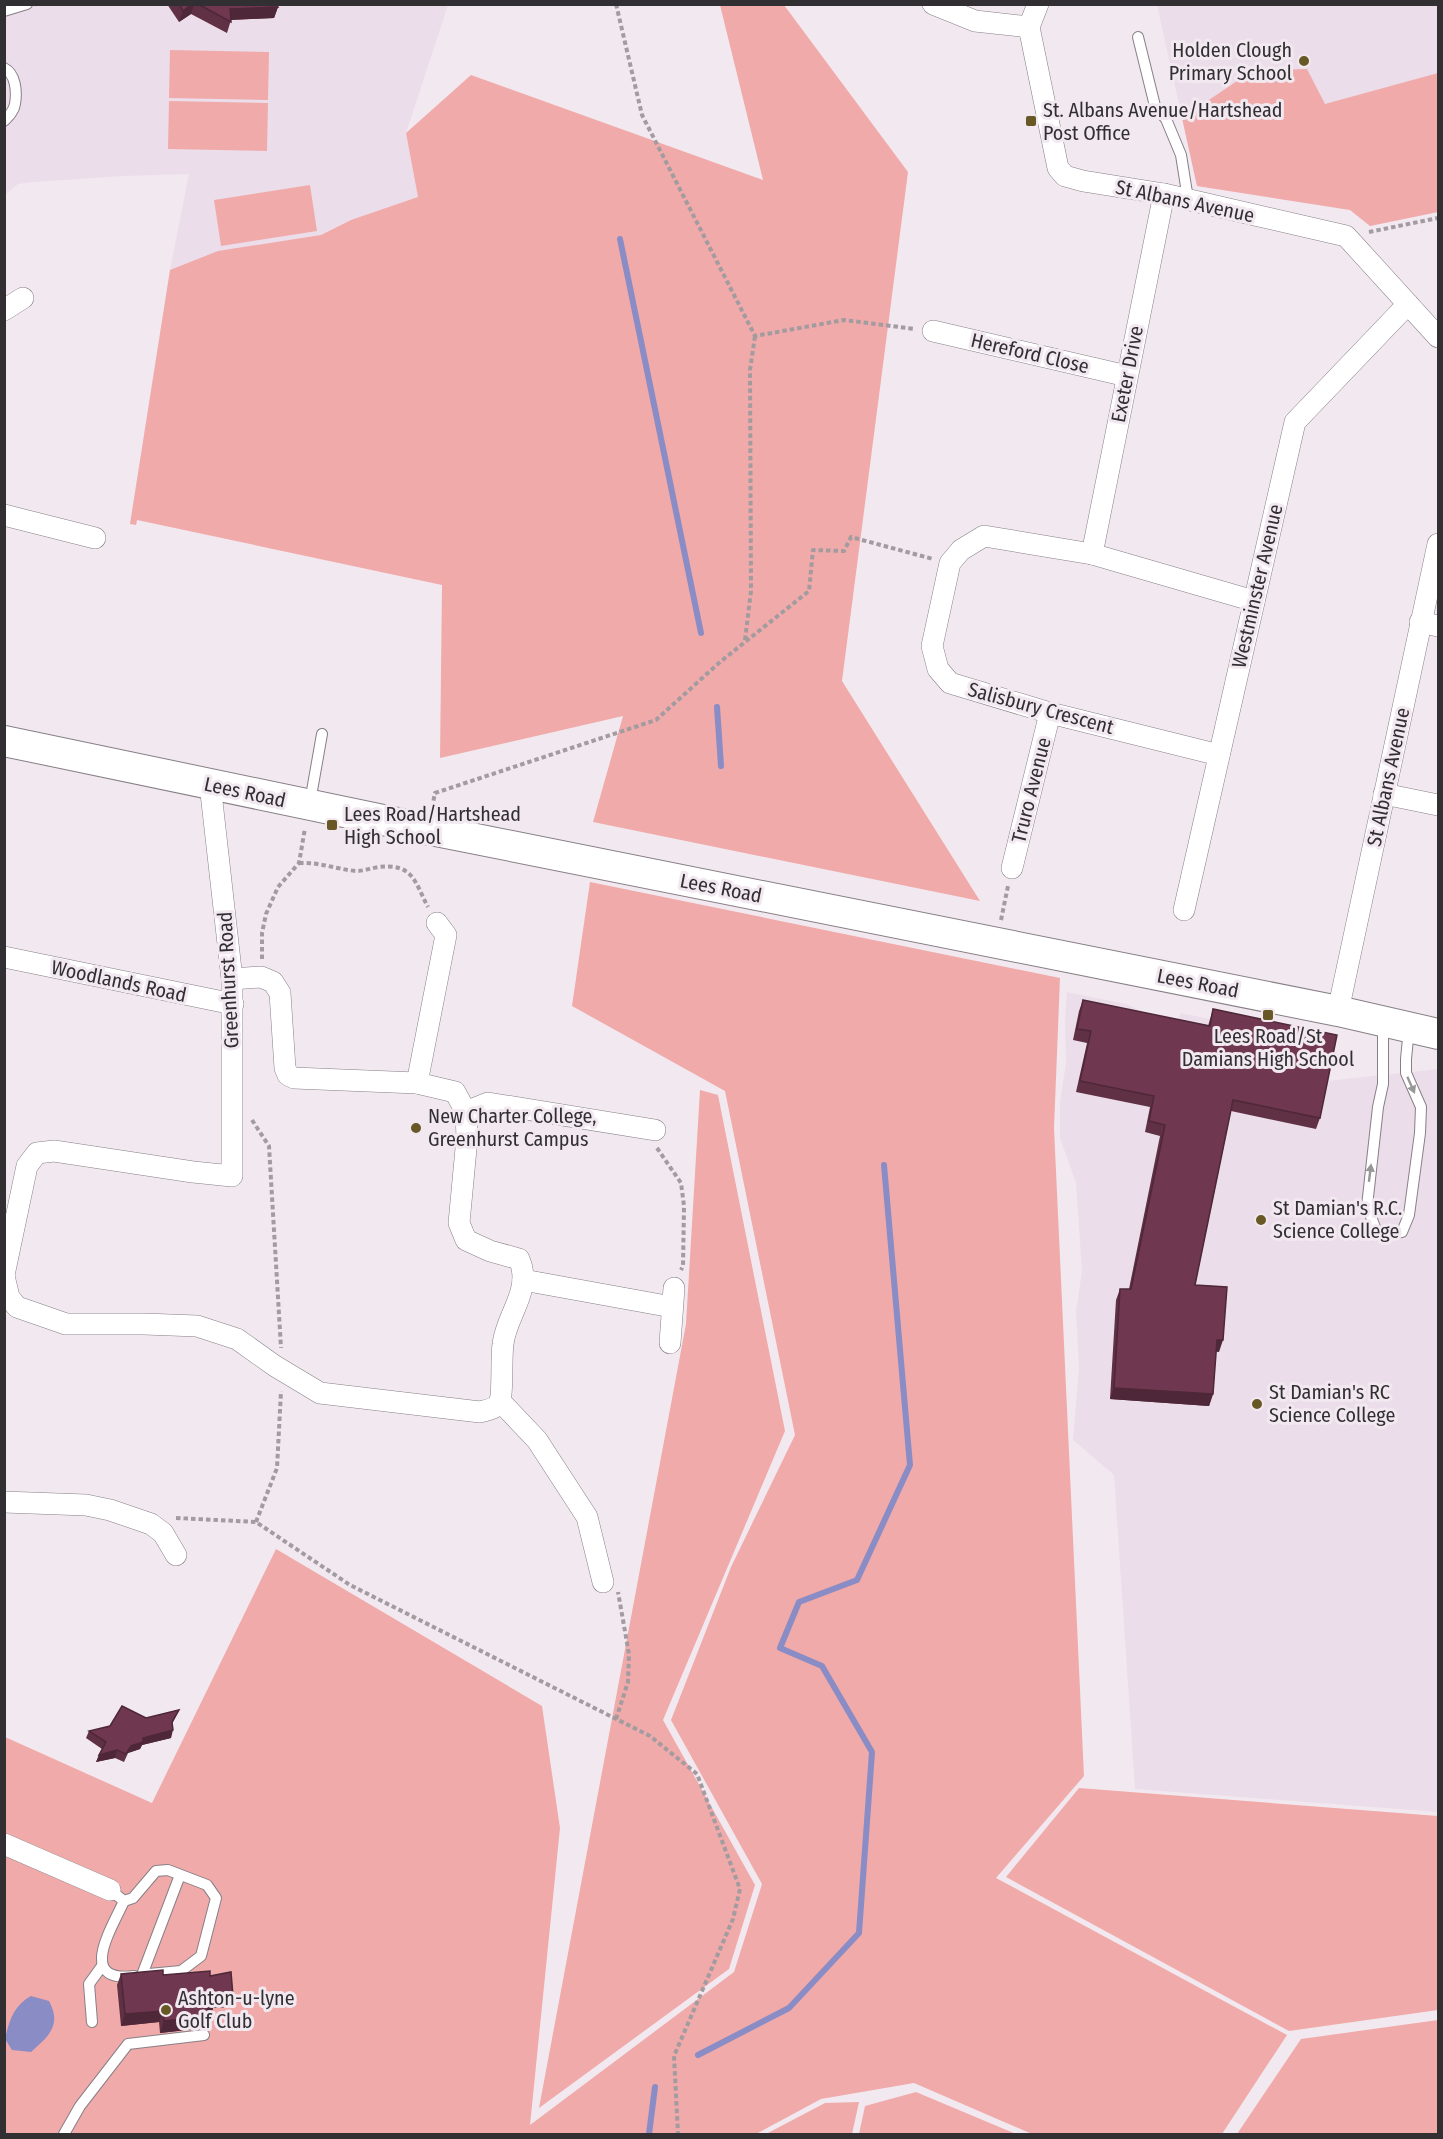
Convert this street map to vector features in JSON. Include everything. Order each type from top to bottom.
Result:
[{"type":"main road","name":"Lees Road","points":[[4,741],[426,830],[1338,1011],[1438,1034]]},
{"type":"street","points":[[933,4],[975,21],[1029,27],[1038,4]]},
{"type":"street","name":"St Albans Avenue","points":[[1029,27],[1058,168],[1065,176],[1188,199],[1346,236]]},
{"type":"street","name":"Exeter Drive","points":[[1092,555],[1164,194]]},
{"type":"street","points":[[1346,236],[1438,337]]},
{"type":"street","points":[[4,310],[23,298]]},
{"type":"street","name":"Westminster Avenue","points":[[1184,910],[1295,422],[1408,304]]},
{"type":"street","name":"Hereford Close","points":[[933,331],[1127,376]]},
{"type":"street","points":[[4,515],[95,538]]},
{"type":"street","points":[[950,563],[961,550],[984,536],[1092,555],[1254,601]]},
{"type":"street","name":"St Albans Avenue","points":[[1338,1011],[1384,794],[1430,624],[1438,544]]},
{"type":"street","name":"Salisbury Crescent","points":[[950,563],[933,646],[938,669],[950,683],[1050,713],[1219,755]]},
{"type":"street","name":"Truro Avenue","points":[[1012,868],[1050,713]]},
{"type":"street","name":"Greenhurst Road","points":[[4,1275],[27,1166],[37,1153],[54,1151],[232,1176],[232,979],[210,784]]},
{"type":"street","points":[[1384,794],[1438,805]]},
{"type":"street","points":[[417,1083],[446,935],[437,923]]},
{"type":"street","name":"Woodlands Road","points":[[4,957],[233,1004]]},
{"type":"street","points":[[4,1275],[9,1297],[17,1306],[66,1324],[197,1326],[237,1339],[320,1393],[480,1412],[493,1409],[500,1401],[503,1342],[521,1292],[524,1271],[519,1259],[490,1251],[466,1240],[459,1223],[467,1138],[466,1112],[455,1092],[417,1083],[294,1078],[288,1075],[285,1068],[280,993],[273,982],[261,977],[232,979]]},
{"type":"street","points":[[466,1112],[488,1103],[655,1130]]},
{"type":"street","points":[[523,1280],[673,1297],[670,1343]]},
{"type":"street","points":[[500,1401],[537,1440],[588,1517],[603,1582]]},
{"type":"street","points":[[4,1502],[86,1505],[110,1510],[151,1524],[163,1533],[176,1555]]},
{"type":"street","points":[[4,1844],[117,1896]]},
{"type":"lane","points":[[4,11],[27,4]]},
{"type":"lane","points":[[1138,37],[1155,106],[1166,119],[1181,155],[1188,199]]},
{"type":"lane","points":[[4,68],[10,71],[15,80],[15,105],[4,121]]},
{"type":"lane","points":[[309,805],[322,734]]},
{"type":"lane","points":[[1396,1025],[1406,1059],[1406,1073],[1421,1107],[1420,1133],[1409,1215],[1402,1232],[1382,1234],[1376,1230],[1367,1206],[1378,1107],[1383,1084],[1381,1052],[1396,1025]]},
{"type":"lane","points":[[92,2022],[89,1984],[102,1966],[104,1945],[117,1896],[133,1898],[156,1871],[168,1870],[207,1885],[216,1898],[201,1956],[181,1971],[117,1978],[107,1974],[102,1966]]},
{"type":"lane","points":[[142,1975],[180,1875]]},
{"type":"lane","points":[[64,2134],[80,2106],[128,2044],[204,2035]]},
{"type":"path","points":[[616,4],[642,115],[755,336],[750,370],[751,591],[745,640]]},
{"type":"path","points":[[1346,236],[1438,218]]},
{"type":"path","points":[[755,336],[844,320],[933,331]]},
{"type":"path","points":[[426,830],[435,793],[656,720],[745,640],[809,591],[813,550],[844,551],[851,537],[950,563]]},
{"type":"path","points":[[261,977],[262,933],[266,914],[278,887],[299,863],[309,805]]},
{"type":"path","points":[[299,863],[312,862],[352,870],[387,866],[405,871],[417,881],[437,923]]},
{"type":"path","points":[[1004,910],[1008,890]]},
{"type":"path","points":[[250,1116],[269,1146],[283,1371],[277,1468],[256,1522]]},
{"type":"path","points":[[655,1130],[657,1149],[681,1183],[684,1206],[683,1266],[673,1297]]},
{"type":"path","points":[[163,1533],[173,1518],[256,1522],[350,1585],[650,1736],[697,1774],[740,1889],[733,1919],[674,2056],[678,2134]]},
{"type":"path","points":[[603,1582],[620,1593],[629,1654],[628,1682],[616,1719]]},
{"type":"shaded area","points":[[5,5],[448,5],[406,133],[418,197],[137,521],[136,525],[130,524],[170,270],[189,174],[34,182],[18,184],[5,195]]},
{"type":"shaded area","points":[[720,5],[784,5],[908,172],[842,681],[980,901],[593,822],[623,716],[440,758],[442,585],[137,520],[136,525],[130,524],[170,270],[218,251],[321,235],[351,220],[418,197],[406,133],[471,75],[763,180]]},
{"type":"shaded area","name":"Holden Clough Primary School","points":[[1157,5],[1438,5],[1438,212],[1370,226],[1350,210],[1197,186]]},
{"type":"shaded area","points":[[170,50],[269,52],[268,100],[169,98]]},
{"type":"shaded area","points":[[1307,69],[1325,104],[1438,73],[1438,212],[1370,226],[1350,210],[1197,186],[1182,118],[1252,71]]},
{"type":"shaded area","points":[[169,101],[268,103],[267,151],[168,149]]},
{"type":"shaded area","points":[[310,185],[317,231],[221,246],[214,200]]},
{"type":"shaded area","points":[[590,882],[1060,978],[1054,1128],[1084,1776],[996,1878],[1287,2035],[1222,2134],[1032,2134],[914,2083],[821,2099],[756,2134],[5,2134],[5,1737],[152,1803],[276,1549],[542,1706],[560,1828],[530,2125],[734,1972],[762,1884],[671,1720],[731,1567],[795,1435],[725,1091],[572,1006]]},
{"type":"shaded area","name":"St Damian's RC Science College","points":[[1067,992],[1126,1004],[1174,1026],[1181,1013],[1326,1044],[1318,1082],[1438,1069],[1438,1812],[1135,1789],[1114,1475],[1073,1440],[1079,1368],[1076,1311],[1082,1271],[1076,1183],[1060,1138],[1060,1102],[1066,1063]]},
{"type":"shaded area","points":[[700,1090],[718,1095],[785,1431],[663,1720],[755,1885],[729,1969],[539,2108],[686,1324]]},
{"type":"shaded area","points":[[1079,1788],[1438,1816],[1438,2010],[1289,2031],[1006,1877]]},
{"type":"shaded area","points":[[1438,2020],[1438,2134],[1237,2134],[1301,2039]]},
{"type":"shaded area","points":[[916,2092],[1016,2134],[859,2134],[865,2106]]},
{"type":"shaded area","points":[[859,2102],[852,2134],[766,2134],[825,2103]]},
{"type":"water","points":[[31,1996],[49,2001],[54,2017],[52,2030],[31,2052],[12,2050],[5,2039],[11,2020],[20,2004]]},
{"type":"building","points":[[179,4],[192,4],[183,11]]},
{"type":"building","points":[[198,4],[276,4],[278,7],[230,9],[231,22]]},
{"type":"building","points":[[1083,1000],[1210,1026],[1213,1009],[1337,1035],[1320,1118],[1233,1100],[1195,1285],[1227,1287],[1223,1340],[1217,1340],[1213,1394],[1114,1388],[1120,1289],[1131,1289],[1165,1125],[1149,1121],[1154,1096],[1080,1081],[1091,1031],[1077,1029]]},
{"type":"building","points":[[122,1706],[146,1718],[179,1710],[172,1722],[173,1730],[143,1738],[143,1742],[131,1746],[126,1754],[117,1750],[99,1755],[106,1742],[89,1731],[110,1726]]},
{"type":"building","name":"Ashton-u-lyne Golf Club","points":[[163,1970],[163,1975],[210,1971],[210,1976],[231,1972],[233,1996],[216,1997],[216,2001],[207,2002],[208,2016],[164,2021],[163,2011],[125,2014],[121,1974]]},
{"type":"waterway","points":[[620,239],[701,633]]},
{"type":"waterway","points":[[717,707],[721,766]]},
{"type":"waterway","points":[[698,2055],[789,2008],[859,1933],[872,1752],[822,1666],[780,1648],[799,1602],[857,1580],[910,1465],[884,1165]]},
{"type":"waterway","points":[[649,2134],[655,2087]]},
{"type":"place","name":"Holden Clough Primary School","points":[[1304,61]]},
{"type":"place","name":"St. Albans Avenue/Hartshead Post Office","points":[[1031,121]]},
{"type":"place","name":"Lees Road/Hartshead High School","points":[[332,825]]},
{"type":"place","name":"Lees Road/St Damians High School","points":[[1268,1015]]},
{"type":"place","name":"New Charter College, Greenhurst Campus","points":[[416,1128]]},
{"type":"place","name":"St Damian's R.C. Science College","points":[[1261,1220]]},
{"type":"place","name":"St Damian's RC Science College","points":[[1257,1404]]},
{"type":"place","name":"Ashton-u-lyne Golf Club","points":[[166,2010]]}]
